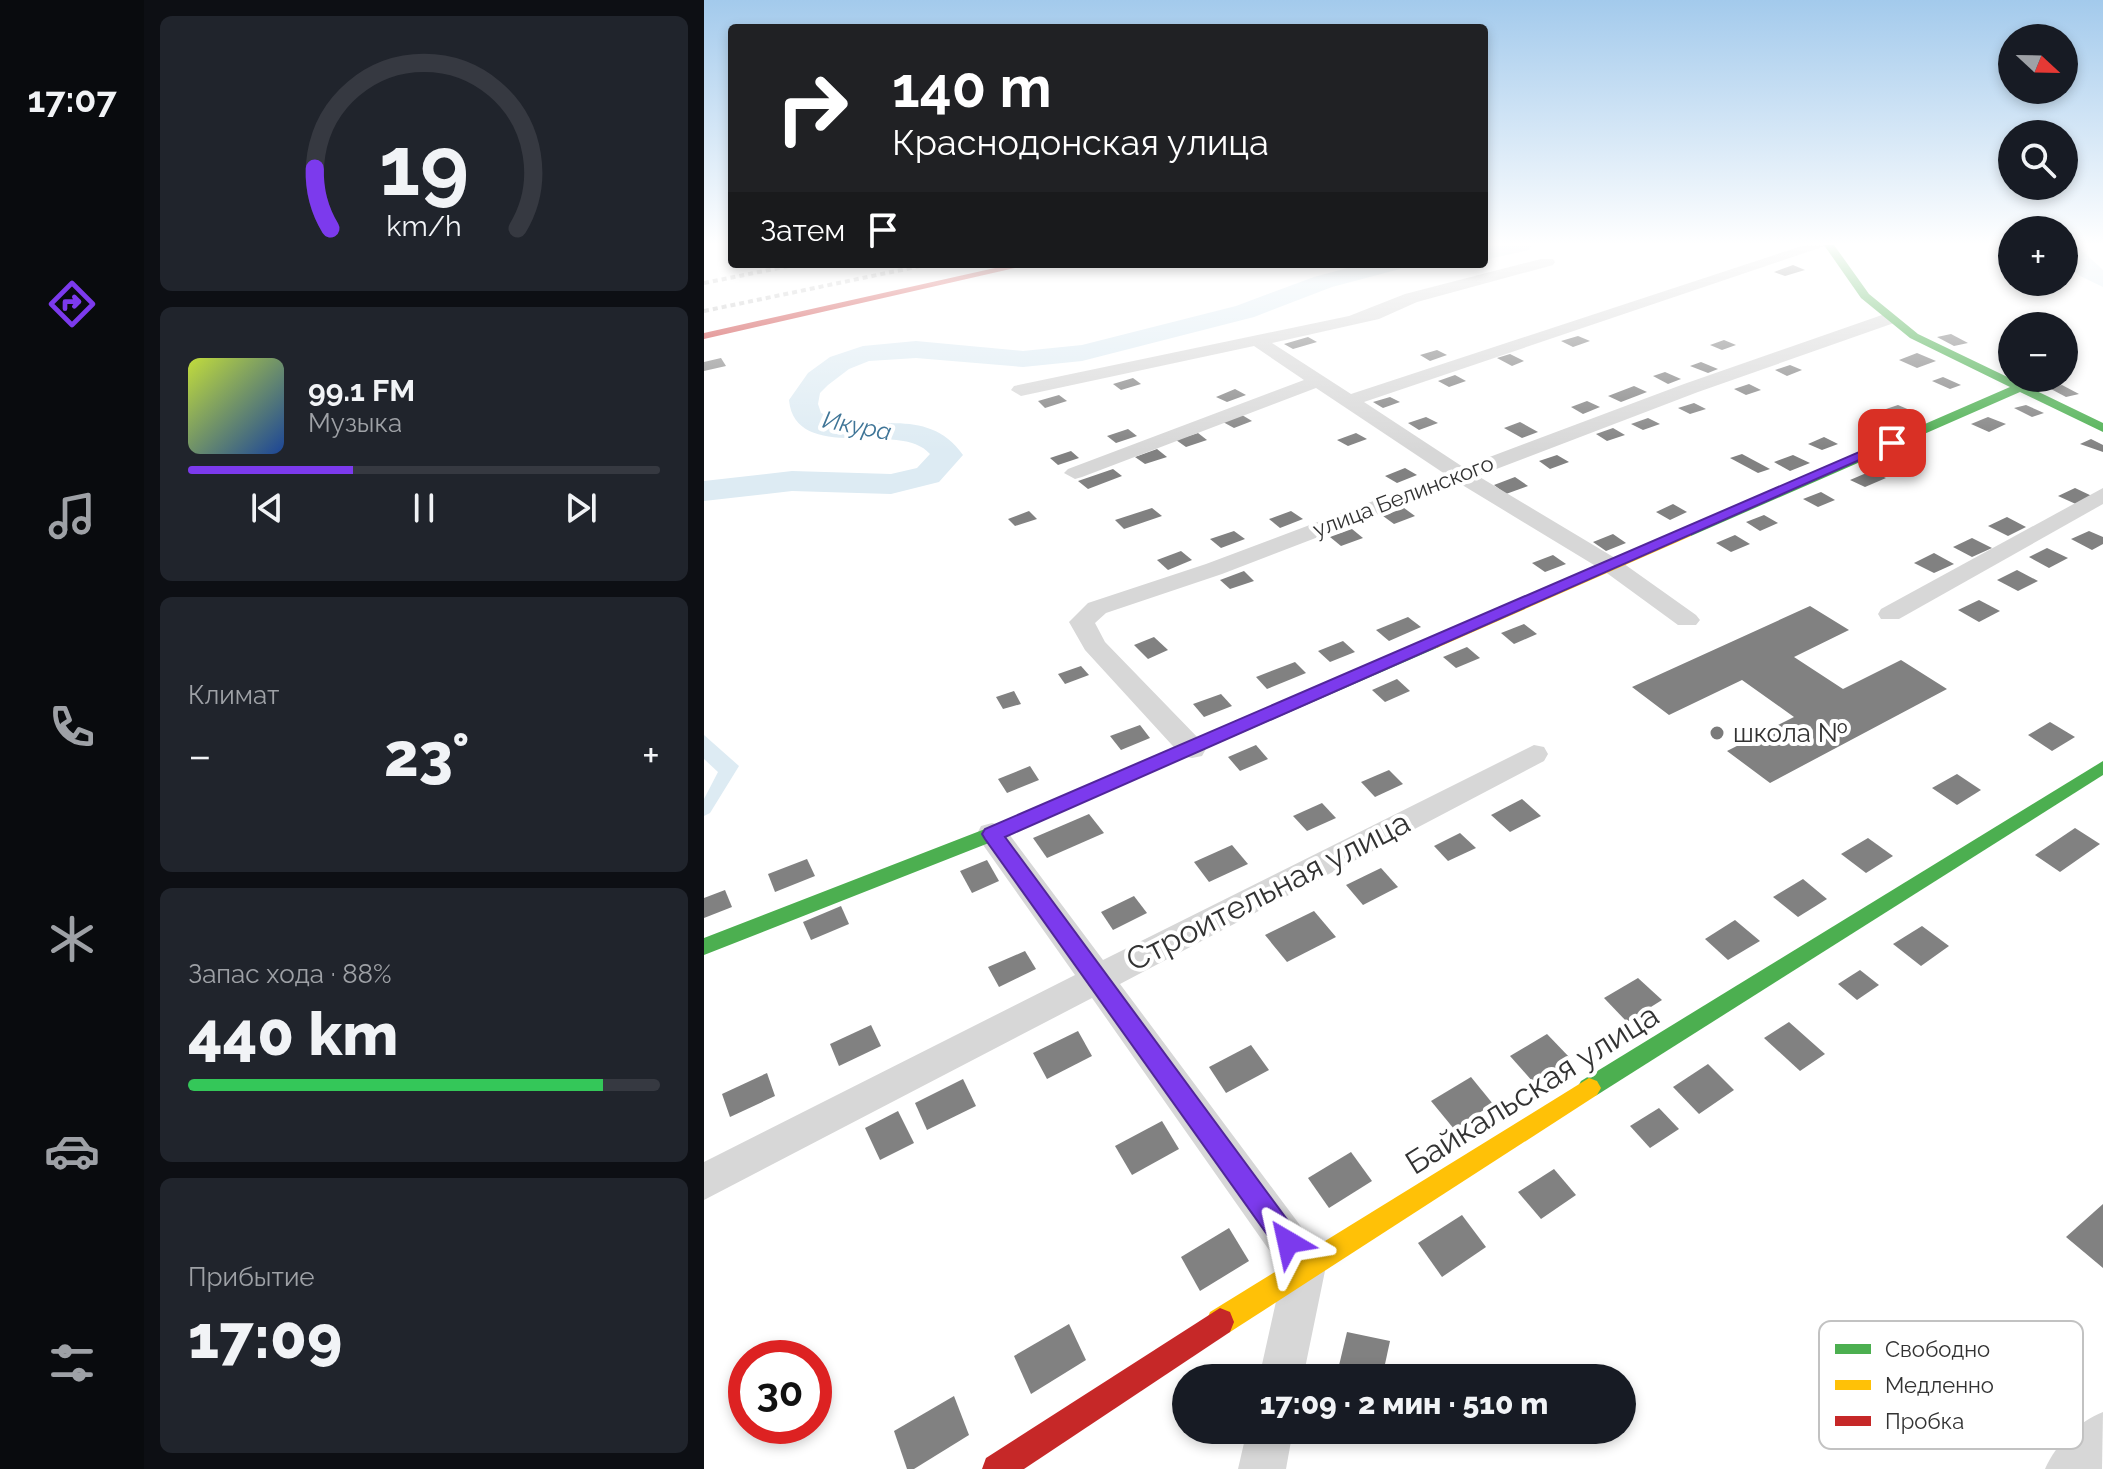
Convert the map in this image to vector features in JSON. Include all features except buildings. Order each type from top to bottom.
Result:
[{"type":"street","points":[[704,336],[805,314]]},
{"type":"street","points":[[1021,390],[1376,314]]},
{"type":"street","points":[[1352,400],[1614,314]]},
{"type":"street","points":[[1882,314],[1914,336],[1998,376]]},
{"type":"street","name":"улица Белинского","points":[[1192,749],[1094,645],[1082,622],[1097,608],[1214,569],[1459,474],[1888,319]]},
{"type":"street","points":[[1256,340],[1352,400],[1459,474],[1612,566],[1687,620]]},
{"type":"street","points":[[1075,473],[1318,381]]},
{"type":"street","points":[[704,947],[992,834],[1192,749],[2010,392]]},
{"type":"street","points":[[2031,392],[2103,428]]},
{"type":"street","points":[[1890,614],[2103,495]]},
{"type":"street","name":"Строительная улица","points":[[704,1182],[1534,754]]},
{"type":"street","name":"Байкальская улица","points":[[997,1469],[1305,1266],[2103,767]]},
{"type":"street","points":[[992,834],[1305,1266],[1284,1364]]},
{"type":"street","points":[[2069,1469],[2103,1435]]},
{"type":"street","points":[[1262,1469],[1267,1444]]},
{"type":"shaded area","points":[[704,735],[739,766],[710,813],[704,816],[704,799],[718,772],[704,759]]},
{"type":"waterway","name":"Икура","points":[[704,491],[792,481],[891,484],[928,475],[947,455],[936,442],[917,434],[824,426],[809,418],[803,404],[810,387],[839,363],[863,354],[916,350],[998,358],[1043,358],[1120,345],[1238,314]]},
{"type":"traffic: fast","points":[[1887,314],[1914,336],[2103,428]]},
{"type":"traffic: fast","points":[[1686,533],[2010,392]]},
{"type":"traffic: fast","points":[[704,947],[992,834],[1433,644]]},
{"type":"traffic: fast","points":[[1589,1088],[2103,767]]},
{"type":"traffic: slow","points":[[1433,644],[1686,533]]},
{"type":"traffic: slow","points":[[1220,1322],[1589,1088]]},
{"type":"traffic: jam","points":[[704,336],[805,314]]},
{"type":"traffic: jam","points":[[997,1469],[1220,1322]]},
{"type":"place","name":"школа №","points":[[1717,733]]},
{"type":"route","points":[[1288,1242],[992,834],[1892,443]]}]
